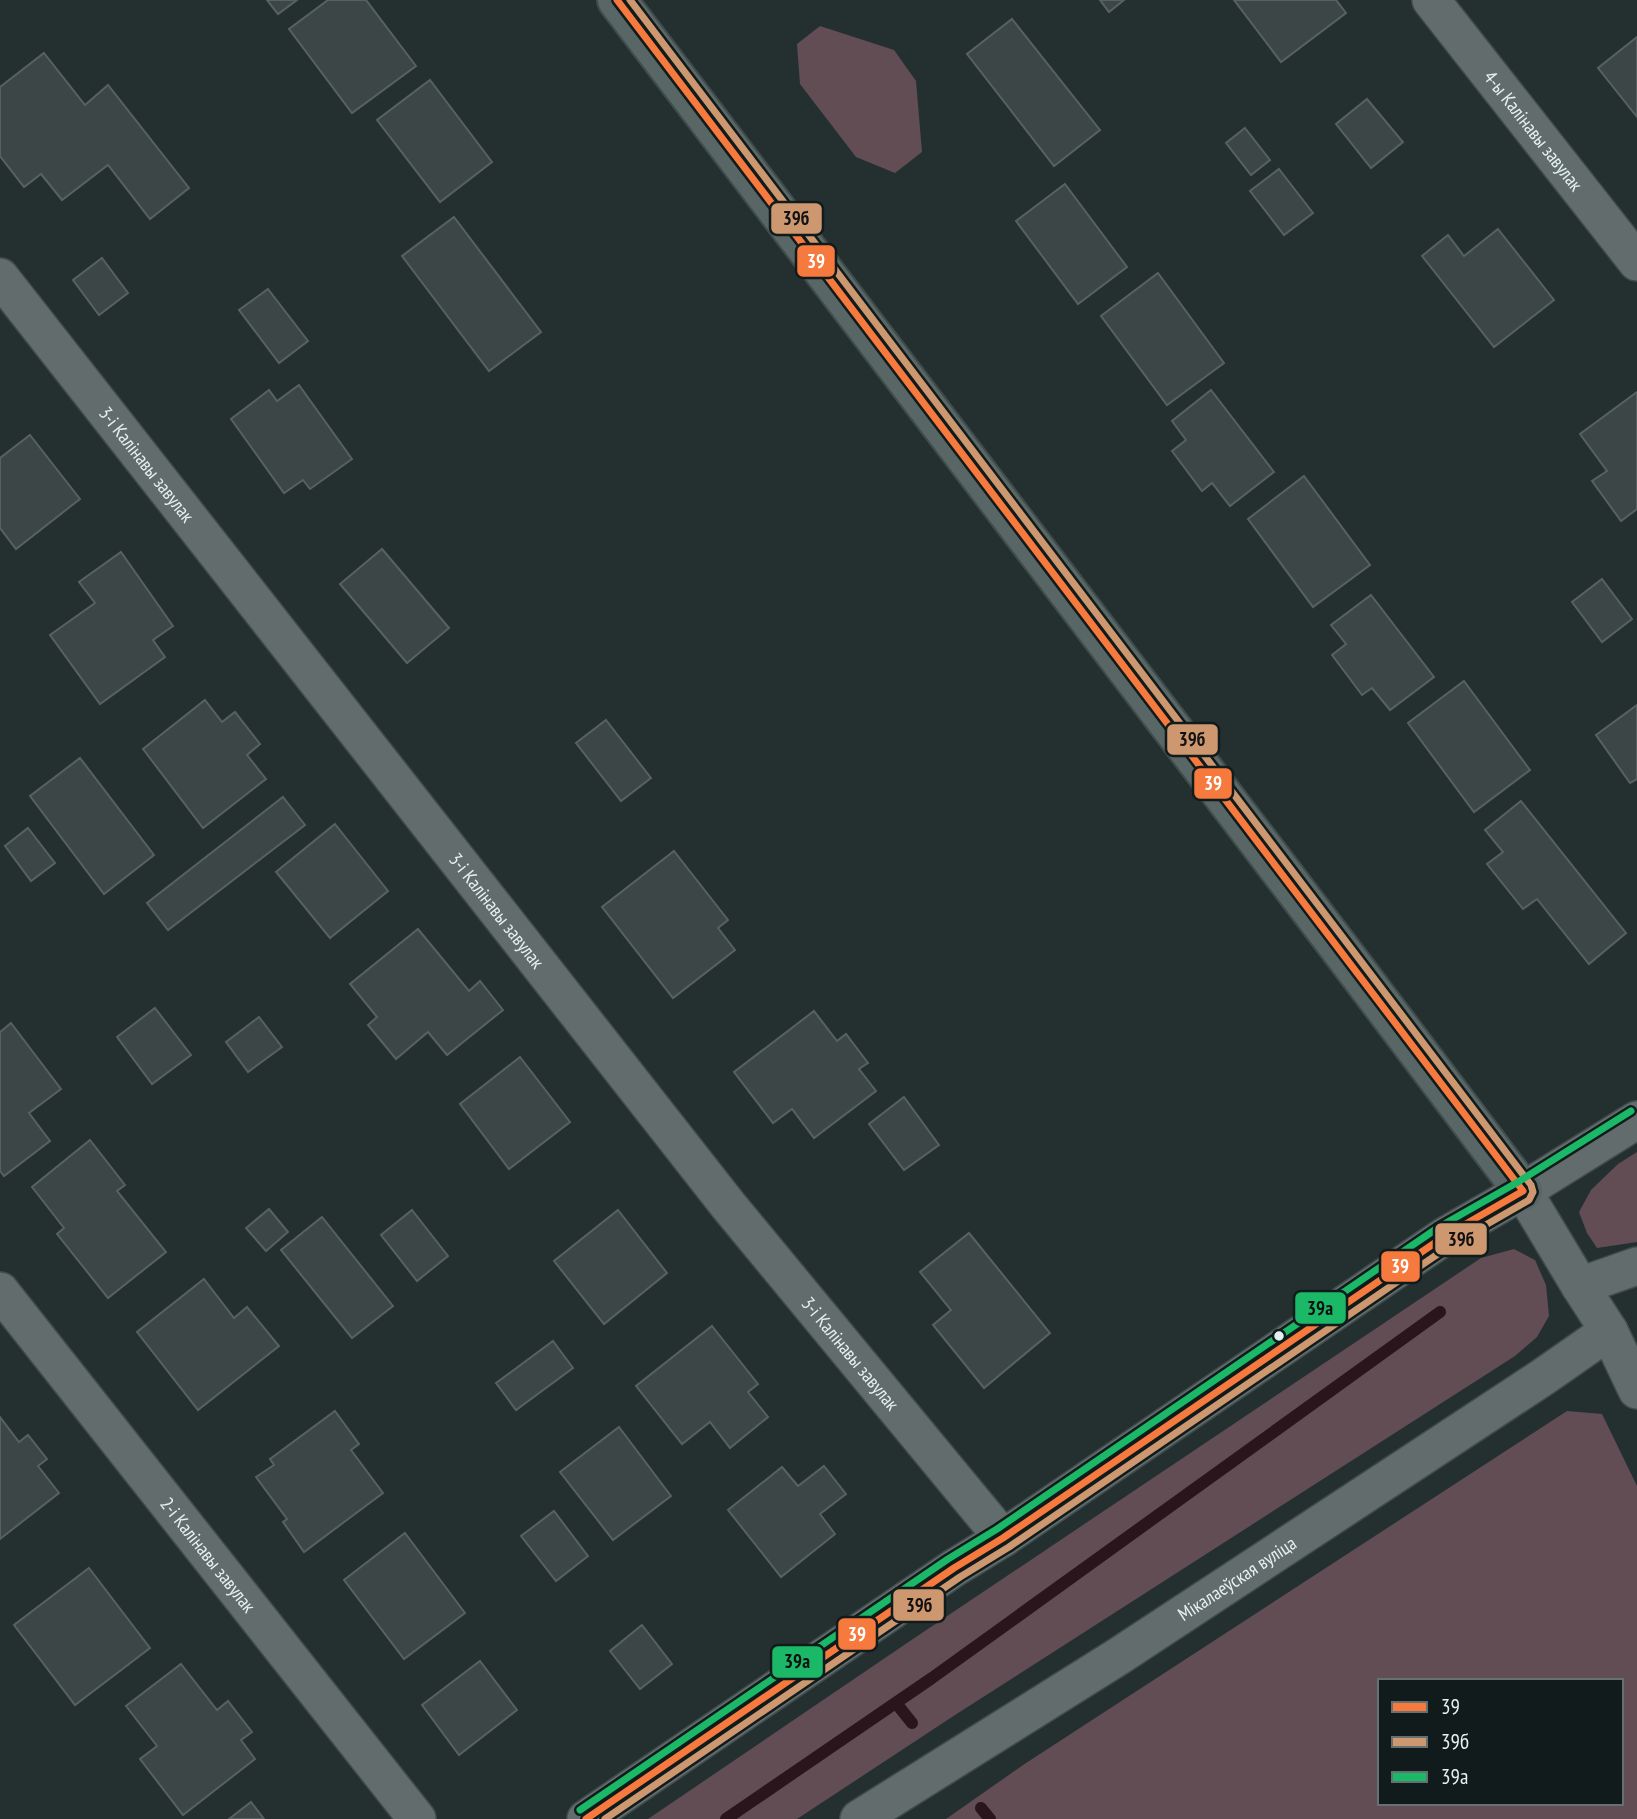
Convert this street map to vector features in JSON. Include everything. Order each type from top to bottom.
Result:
[{"type":"street","points":[[617,0],[1523,1191],[1609,1331],[1637,1390]]},
{"type":"street","name":"4-ы Калінавы завулак","points":[[1431,0],[1637,262]]},
{"type":"street","name":"3-і Калінавы завулак","points":[[0,277],[728,1205],[1003,1538]]},
{"type":"street","points":[[586,1819],[1445,1236],[1637,1120]]},
{"type":"street","points":[[1580,1286],[1637,1266]]},
{"type":"street","name":"2-і Калінавы завулак","points":[[0,1291],[417,1819]]},
{"type":"street","name":"Мікалаеўская вуліца","points":[[859,1819],[1119,1656],[1609,1331]]},
{"type":"shaded area","points":[[820,26],[894,50],[916,81],[922,152],[895,173],[856,157],[800,84],[797,44]]},
{"type":"shaded area","points":[[1637,1152],[1637,1242],[1597,1248],[1587,1233],[1579,1212],[1591,1190],[1618,1164]]},
{"type":"shaded area","points":[[1514,1249],[1535,1260],[1546,1285],[1549,1316],[1537,1337],[1515,1356],[797,1819],[648,1819],[1481,1258]]},
{"type":"shaded area","points":[[1567,1411],[1602,1414],[1637,1486],[1637,1819],[946,1819],[1023,1765]]},
{"type":"building","points":[[267,0],[297,0],[278,14]]},
{"type":"building","points":[[328,0],[366,0],[416,66],[352,113],[289,29]]},
{"type":"building","points":[[1100,0],[1124,0],[1109,12]]},
{"type":"building","points":[[1234,0],[1336,0],[1346,13],[1281,62]]},
{"type":"building","points":[[1012,19],[1100,130],[1054,166],[967,54]]},
{"type":"building","points":[[1637,37],[1637,117],[1598,68]]},
{"type":"building","points":[[44,53],[85,105],[108,85],[189,188],[150,219],[108,165],[62,200],[41,174],[24,187],[0,156],[0,87]]},
{"type":"building","points":[[430,80],[492,162],[440,202],[377,120]]},
{"type":"building","points":[[1367,99],[1403,142],[1371,168],[1336,124]]},
{"type":"building","points":[[1245,128],[1270,160],[1251,175],[1226,143]]},
{"type":"building","points":[[1279,169],[1313,213],[1284,235],[1250,191]]},
{"type":"building","points":[[1065,184],[1127,267],[1078,304],[1016,221]]},
{"type":"building","points":[[454,217],[541,332],[489,371],[402,256]]},
{"type":"building","points":[[1498,229],[1554,300],[1494,347],[1422,256],[1448,235],[1464,256]]},
{"type":"building","points":[[102,258],[128,293],[99,315],[73,280]]},
{"type":"building","points":[[1158,273],[1224,363],[1167,405],[1101,316]]},
{"type":"building","points":[[268,289],[308,341],[279,363],[239,310]]},
{"type":"building","points":[[299,385],[352,459],[310,489],[303,480],[284,493],[231,419],[269,390],[277,401]]},
{"type":"building","points":[[1211,390],[1274,472],[1230,506],[1212,483],[1202,491],[1172,451],[1186,440],[1172,421]]},
{"type":"building","points":[[1637,392],[1637,509],[1621,521],[1592,481],[1607,471],[1580,434]]},
{"type":"building","points":[[30,435],[80,499],[16,549],[0,528],[0,458]]},
{"type":"building","points":[[1304,476],[1370,565],[1313,607],[1248,519]]},
{"type":"building","points":[[382,549],[449,628],[407,663],[340,584]]},
{"type":"building","points":[[121,552],[173,626],[153,640],[165,657],[100,704],[50,635],[95,603],[79,582]]},
{"type":"building","points":[[1602,579],[1632,619],[1602,642],[1572,602]]},
{"type":"building","points":[[1371,595],[1434,677],[1390,710],[1372,688],[1362,695],[1332,655],[1346,644],[1331,625]]},
{"type":"building","points":[[1464,681],[1530,770],[1474,812],[1408,723]]},
{"type":"building","points":[[205,700],[222,722],[235,712],[260,744],[247,755],[266,779],[203,828],[143,749]]},
{"type":"building","points":[[1637,705],[1637,779],[1630,783],[1596,735]]},
{"type":"building","points":[[606,720],[651,778],[621,801],[576,743]]},
{"type":"building","points":[[80,758],[154,855],[104,894],[30,796]]},
{"type":"building","points":[[283,797],[305,825],[168,930],[147,903]]},
{"type":"building","points":[[1521,801],[1626,933],[1589,964],[1537,899],[1523,909],[1487,864],[1503,852],[1485,830]]},
{"type":"building","points":[[335,824],[388,891],[330,938],[276,872]]},
{"type":"building","points":[[28,828],[55,863],[31,881],[5,846]]},
{"type":"building","points":[[674,851],[728,920],[718,928],[735,950],[673,998],[602,907]]},
{"type":"building","points":[[418,929],[469,991],[480,981],[503,1010],[447,1055],[428,1032],[396,1059],[368,1025],[377,1017],[350,984]]},
{"type":"building","points":[[155,1008],[191,1055],[152,1084],[117,1037]]},
{"type":"building","points":[[814,1011],[837,1041],[846,1034],[868,1063],[859,1069],[876,1091],[814,1138],[792,1109],[773,1123],[734,1072]]},
{"type":"building","points":[[259,1017],[282,1047],[248,1072],[226,1042]]},
{"type":"building","points":[[11,1023],[61,1089],[29,1113],[50,1141],[4,1176],[0,1171],[0,1032]]},
{"type":"building","points":[[520,1057],[570,1122],[509,1169],[460,1104]]},
{"type":"building","points":[[904,1097],[939,1145],[904,1170],[869,1124]]},
{"type":"building","points":[[90,1140],[125,1185],[117,1191],[166,1252],[108,1298],[57,1234],[64,1228],[32,1187]]},
{"type":"building","points":[[269,1209],[288,1232],[266,1251],[246,1228]]},
{"type":"building","points":[[412,1210],[448,1256],[417,1281],[381,1235]]},
{"type":"building","points":[[618,1210],[667,1273],[604,1324],[554,1261]]},
{"type":"building","points":[[322,1217],[393,1306],[352,1338],[281,1250]]},
{"type":"building","points":[[969,1233],[1050,1333],[984,1388],[933,1325],[951,1310],[920,1272]]},
{"type":"building","points":[[204,1279],[234,1318],[247,1307],[279,1346],[198,1410],[137,1332]]},
{"type":"building","points":[[712,1326],[758,1384],[748,1392],[768,1417],[730,1448],[710,1422],[682,1444],[636,1386]]},
{"type":"building","points":[[553,1341],[573,1368],[516,1410],[496,1383]]},
{"type":"building","points":[[335,1411],[359,1444],[351,1450],[383,1493],[304,1552],[283,1522],[287,1519],[256,1477],[274,1465],[270,1459]]},
{"type":"building","points":[[0,1417],[19,1442],[28,1435],[47,1459],[38,1466],[59,1493],[0,1539]]},
{"type":"building","points":[[619,1427],[671,1496],[613,1540],[560,1472]]},
{"type":"building","points":[[824,1466],[846,1494],[820,1514],[835,1534],[781,1577],[728,1510],[782,1467],[798,1486]]},
{"type":"building","points":[[554,1511],[588,1556],[556,1581],[521,1536]]},
{"type":"building","points":[[405,1533],[465,1613],[404,1659],[344,1580]]},
{"type":"building","points":[[89,1568],[150,1648],[75,1705],[14,1625]]},
{"type":"building","points":[[642,1625],[672,1664],[640,1689],[610,1651]]},
{"type":"building","points":[[480,1661],[517,1710],[459,1755],[422,1705]]},
{"type":"building","points":[[181,1664],[217,1710],[228,1701],[252,1732],[241,1740],[255,1759],[183,1815],[140,1759],[157,1746],[126,1706]]},
{"type":"building","points":[[251,1802],[264,1819],[229,1819]]},
{"type":"waterway","points":[[726,1819],[932,1678],[1440,1312]]},
{"type":"waterway","points":[[896,1703],[912,1723]]},
{"type":"waterway","points":[[981,1808],[990,1819]]},
{"type":"transit line","name":"39","points":[[586,1819],[1445,1236],[1523,1191],[617,0]]},
{"type":"transit line","name":"39б","points":[[605,1819],[1451,1245],[1529,1200],[1533,1192],[1531,1185],[630,0]]},
{"type":"transit line","name":"39а","points":[[580,1810],[1439,1227],[1518,1182],[1631,1111]]}]
